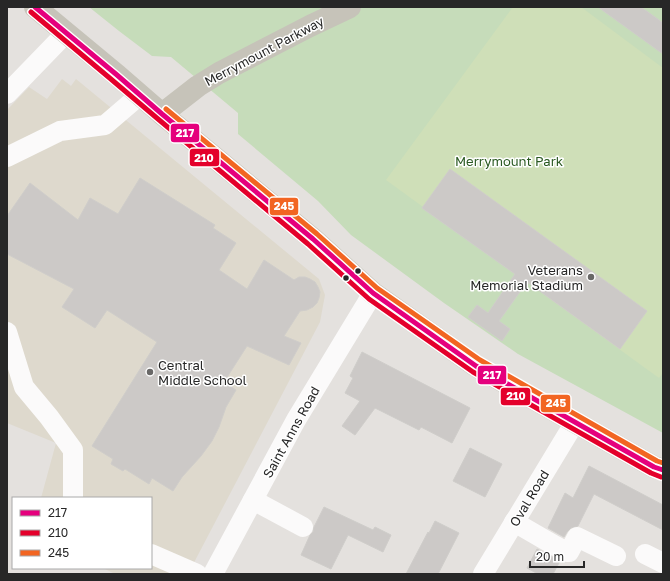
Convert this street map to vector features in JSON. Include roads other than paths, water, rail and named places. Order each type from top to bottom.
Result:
[{"type":"main road","points":[[35,7],[313,239],[373,292],[476,366],[654,467],[663,470]]},
{"type":"main road","name":"Merrymount Parkway","points":[[162,114],[198,86],[219,73],[350,7]]},
{"type":"street","points":[[7,94],[66,33]]},
{"type":"street","points":[[7,157],[60,131],[105,125],[140,95]]},
{"type":"street","name":"Saint Anns Road","points":[[213,574],[296,420],[373,292]]},
{"type":"street","points":[[7,332],[24,387],[49,417],[73,450],[73,497]]},
{"type":"street","name":"Oval Road","points":[[483,574],[575,422]]},
{"type":"street","points":[[254,500],[303,527]]},
{"type":"street","points":[[514,522],[567,552],[569,552],[577,537],[616,556]]},
{"type":"street","points":[[152,554],[197,574]]},
{"type":"street","points":[[645,554],[663,563]]},
{"type":"place","name":"Veterans Memorial Stadium","points":[[591,277]]},
{"type":"place","name":"Central Middle School","points":[[150,372]]},
{"type":"park label","name":"Merrymount Park","points":[[509,161]]}]
